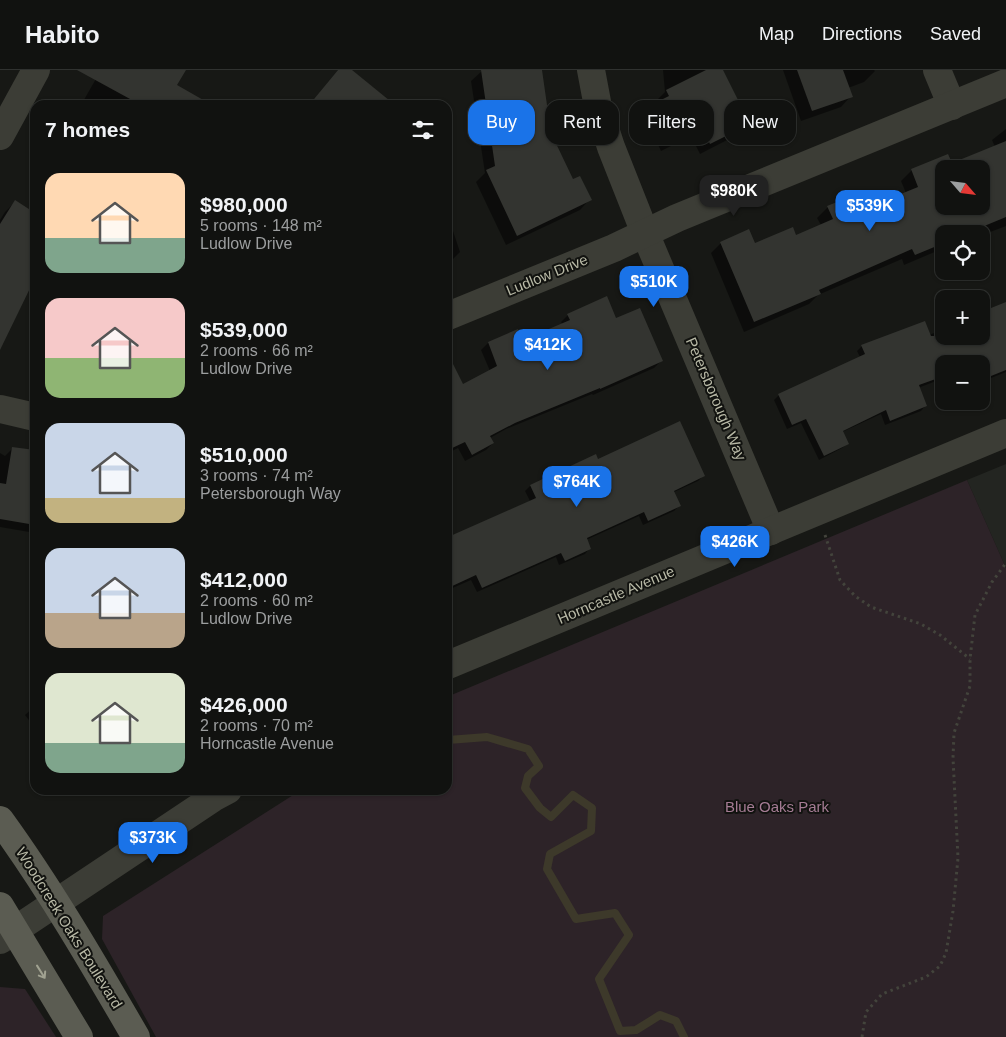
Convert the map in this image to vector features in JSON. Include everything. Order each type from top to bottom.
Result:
[{"type":"main road","name":"Woodcreek Oaks Boulevard","points":[[0,820],[25,854],[82,944],[136,1037]]},
{"type":"main road","points":[[0,906],[8,935],[79,1037]]},
{"type":"street","points":[[0,136],[36,70]]},
{"type":"street","name":"Petersborough Way","points":[[590,70],[598,107],[608,139],[645,233],[771,530]]},
{"type":"street","points":[[937,70],[952,106]]},
{"type":"street","name":"Ludlow Drive","points":[[452,314],[614,248],[677,218],[1006,83]]},
{"type":"street","points":[[0,409],[30,416]]},
{"type":"street","name":"Horncastle Avenue","points":[[452,663],[771,530],[1005,436]]},
{"type":"street","points":[[8,935],[219,795]]},
{"type":"path","points":[[818,511],[840,580],[855,596],[870,607],[921,624],[940,635],[970,659]]},
{"type":"path","points":[[862,1037],[866,1012],[882,994],[926,977],[940,966],[946,953],[953,911],[958,858],[953,758],[954,733],[970,686],[970,659],[975,615],[992,582],[1006,564]]},
{"type":"shaded area","points":[[1006,464],[1006,568],[967,480]]},
{"type":"green space","name":"Blue Oaks Park","points":[[967,480],[1006,568],[1006,1037],[156,1037],[102,939],[103,916],[293,795],[452,795],[452,695]]},
{"type":"green space","points":[[0,987],[25,989],[56,1037],[0,1037]]},
{"type":"building","points":[[77,70],[186,70],[177,85],[203,100],[132,100]]},
{"type":"building","points":[[338,70],[352,70],[389,100],[313,100]]},
{"type":"building","points":[[481,70],[542,70],[546,100],[545,145],[557,145],[573,179],[580,176],[592,200],[517,236],[486,170],[495,166],[492,145],[535,145],[535,100],[485,100]]},
{"type":"building","points":[[706,70],[723,70],[738,100],[724,100],[724,137],[714,142],[714,100],[661,100],[669,96],[666,90]]},
{"type":"building","points":[[797,70],[843,70],[853,97],[812,111]]},
{"type":"building","points":[[1006,141],[1006,217],[987,225],[935,225],[935,247],[915,255],[912,249],[819,290],[821,294],[754,322],[720,242],[749,229],[755,243],[793,227],[796,235],[833,219],[827,206],[852,196],[859,211],[918,187],[911,169],[948,154],[951,160],[935,160],[935,215],[990,215],[990,160],[959,160]]},
{"type":"building","points":[[15,200],[30,210],[30,288],[0,350],[0,224]]},
{"type":"building","points":[[607,296],[616,318],[640,308],[663,361],[515,423],[490,436],[494,443],[472,455],[465,442],[452,448],[452,362],[463,384],[497,366],[488,342],[518,329],[523,340],[570,320],[567,314]]},
{"type":"building","points":[[1006,302],[1006,370],[990,376],[990,355],[935,355],[935,379],[919,385],[927,406],[890,421],[886,410],[843,431],[849,444],[824,456],[806,419],[792,425],[778,394],[865,354],[861,345],[925,321],[931,336],[935,336],[935,345],[990,345],[990,308]]},
{"type":"building","points":[[680,421],[705,476],[674,491],[681,506],[648,521],[644,512],[587,538],[591,549],[565,561],[561,553],[482,588],[476,575],[452,586],[452,535],[536,498],[530,485],[596,454],[598,459]]},
{"type":"building","points":[[12,447],[30,449],[30,524],[0,519],[0,483],[6,484]]},
{"type":"waterway","points":[[452,740],[487,737],[528,749],[539,766],[528,776],[525,788],[540,808],[551,817],[573,795],[592,808],[591,831],[550,854],[547,869],[576,919],[615,913],[629,935],[599,979],[620,1031],[636,1030],[660,1015],[676,1021],[684,1037]]}]
